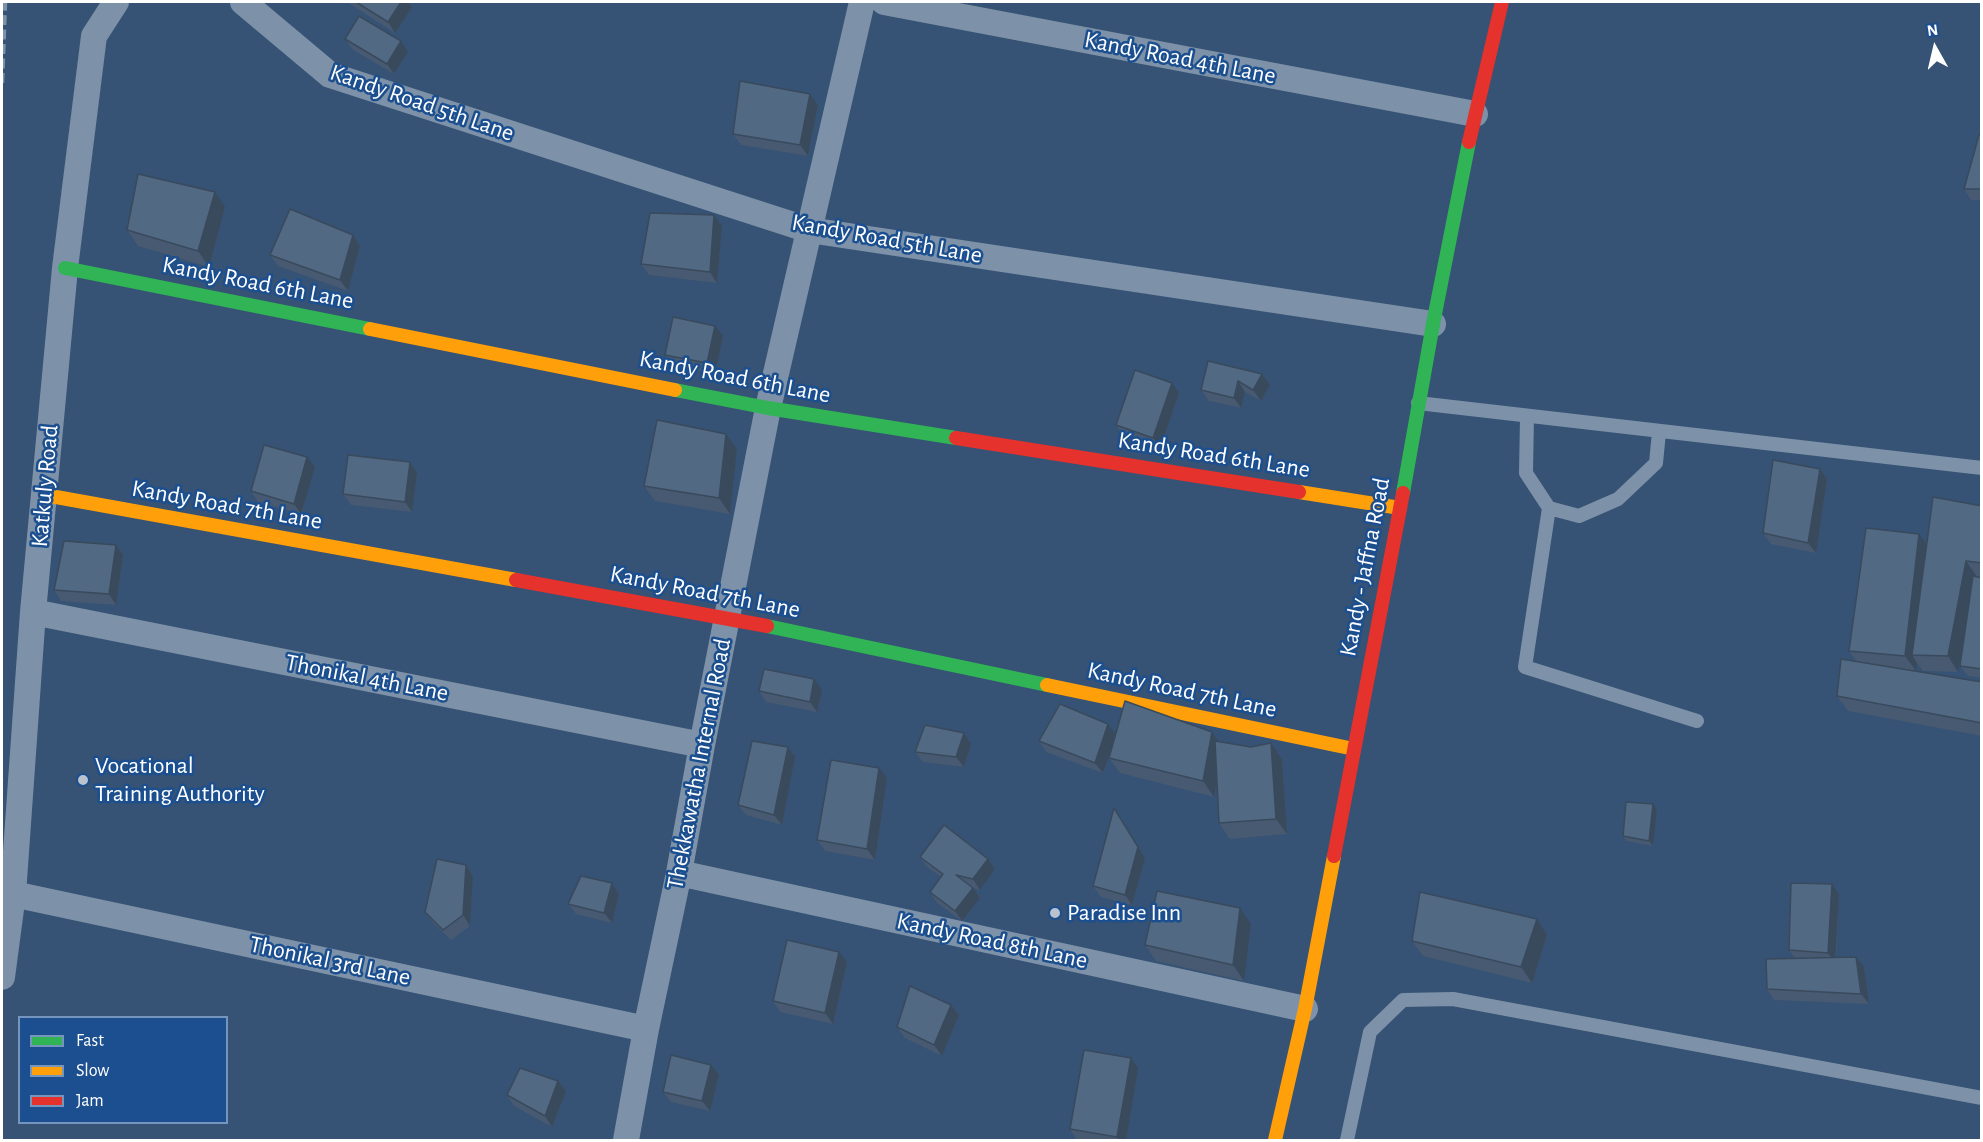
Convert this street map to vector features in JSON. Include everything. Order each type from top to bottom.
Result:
[{"type":"main road","name":"Kandy - Jaffna Road","points":[[1275,1140],[1305,1009],[1400,508],[1432,324],[1475,114],[1502,2]]},
{"type":"main road","name":"Kandy Road 6th Lane","points":[[65,268],[768,408],[1400,508]]},
{"type":"main road","name":"Kandy Road 7th Lane","points":[[45,495],[727,618],[1354,749]]},
{"type":"street","name":"Katkuly Road","points":[[2,977],[13,894],[33,612],[65,268],[94,36],[116,2]]},
{"type":"street","name":"Kandy Road 5th Lane","points":[[243,2],[330,75],[809,230],[1432,324]]},
{"type":"street","name":"Thekkawatha Internal Road","points":[[626,1140],[768,408],[862,2]]},
{"type":"street","name":"Kandy Road 4th Lane","points":[[884,2],[1475,114]]},
{"type":"street","name":"Thonikal 4th Lane","points":[[33,612],[702,745]]},
{"type":"street","name":"Kandy Road 8th Lane","points":[[679,873],[1305,1009]]},
{"type":"street","name":"Thonikal 3rd Lane","points":[[13,894],[646,1029]]},
{"type":"lane","points":[[1418,404],[1982,468]]},
{"type":"lane","points":[[1527,417],[1526,473],[1549,508],[1579,516],[1618,499],[1656,463],[1659,432]]},
{"type":"lane","points":[[1549,508],[1525,667],[1697,721]]},
{"type":"lane","points":[[1347,1140],[1370,1032],[1403,1000],[1453,999],[1982,1098]]},
{"type":"building","points":[[356,2],[401,2],[388,22]]},
{"type":"building","points":[[359,16],[401,41],[387,64],[345,39]]},
{"type":"building","points":[[740,81],[810,94],[800,145],[733,134]]},
{"type":"building","points":[[1979,135],[1982,135],[1982,189],[1964,189]]},
{"type":"building","points":[[138,174],[215,192],[198,251],[127,230]]},
{"type":"building","points":[[290,209],[353,235],[340,280],[270,255]]},
{"type":"building","points":[[650,213],[714,215],[710,272],[641,264]]},
{"type":"building","points":[[673,317],[715,326],[707,363],[665,355]]},
{"type":"building","points":[[1208,361],[1262,374],[1253,390],[1238,381],[1234,398],[1201,390]]},
{"type":"building","points":[[1135,370],[1172,383],[1153,438],[1116,425]]},
{"type":"building","points":[[657,420],[726,434],[719,498],[644,486]]},
{"type":"building","points":[[264,445],[307,457],[294,504],[251,491]]},
{"type":"building","points":[[348,455],[410,462],[405,502],[343,494]]},
{"type":"building","points":[[1773,460],[1820,469],[1808,543],[1763,533]]},
{"type":"building","points":[[1933,497],[1982,506],[1982,563],[1966,561],[1948,656],[1912,655]]},
{"type":"building","points":[[1866,528],[1919,534],[1905,656],[1849,651]]},
{"type":"building","points":[[64,541],[116,545],[109,594],[54,590]]},
{"type":"building","points":[[1973,576],[1982,578],[1982,669],[1960,666]]},
{"type":"building","points":[[1841,659],[1982,682],[1982,723],[1837,696]]},
{"type":"building","points":[[764,669],[814,679],[810,702],[759,691]]},
{"type":"building","points":[[1125,701],[1212,732],[1203,781],[1109,758]]},
{"type":"building","points":[[1060,704],[1108,724],[1095,763],[1039,741]]},
{"type":"building","points":[[925,725],[964,733],[956,757],[915,752]]},
{"type":"building","points":[[752,741],[788,747],[774,815],[738,805]]},
{"type":"building","points":[[1215,741],[1251,747],[1271,743],[1276,819],[1219,823]]},
{"type":"building","points":[[831,760],[879,768],[867,849],[817,840]]},
{"type":"building","points":[[1626,802],[1653,804],[1649,841],[1623,836]]},
{"type":"building","points":[[1114,808],[1138,847],[1125,895],[1093,886]]},
{"type":"building","points":[[944,825],[988,859],[973,879],[956,875],[973,888],[955,911],[930,892],[943,874],[920,857]]},
{"type":"building","points":[[437,859],[466,865],[463,915],[443,930],[425,912]]},
{"type":"building","points":[[581,876],[612,883],[604,913],[568,904]]},
{"type":"building","points":[[1791,883],[1832,884],[1828,953],[1789,950]]},
{"type":"building","points":[[1157,891],[1240,908],[1233,965],[1145,945]]},
{"type":"building","points":[[1420,892],[1537,919],[1521,967],[1412,941]]},
{"type":"building","points":[[787,940],[839,952],[825,1013],[773,1001]]},
{"type":"building","points":[[1856,957],[1861,994],[1767,989],[1766,959]]},
{"type":"building","points":[[910,986],[951,1005],[934,1045],[897,1027]]},
{"type":"building","points":[[1084,1050],[1131,1058],[1117,1137],[1070,1129]]},
{"type":"building","points":[[671,1055],[711,1065],[702,1101],[663,1092]]},
{"type":"building","points":[[520,1068],[558,1081],[545,1116],[507,1095]]},
{"type":"railway","points":[[2,83],[5,2]]},
{"type":"traffic: fast","points":[[1403,493],[1469,142]]},
{"type":"traffic: fast","points":[[65,268],[370,329]]},
{"type":"traffic: fast","points":[[675,390],[768,408],[956,438]]},
{"type":"traffic: fast","points":[[767,626],[1047,685]]},
{"type":"traffic: slow","points":[[370,329],[675,390]]},
{"type":"traffic: slow","points":[[1299,492],[1400,508]]},
{"type":"traffic: slow","points":[[45,495],[516,580]]},
{"type":"traffic: slow","points":[[1047,685],[1354,749]]},
{"type":"traffic: slow","points":[[1275,1140],[1305,1009],[1334,856]]},
{"type":"traffic: jam","points":[[1469,142],[1502,2]]},
{"type":"traffic: jam","points":[[956,438],[1299,492]]},
{"type":"traffic: jam","points":[[1334,856],[1403,493]]},
{"type":"traffic: jam","points":[[516,580],[767,626]]},
{"type":"place","name":"Vocational Training Authority","points":[[83,780]]},
{"type":"place","name":"Paradise Inn","points":[[1055,913]]}]
